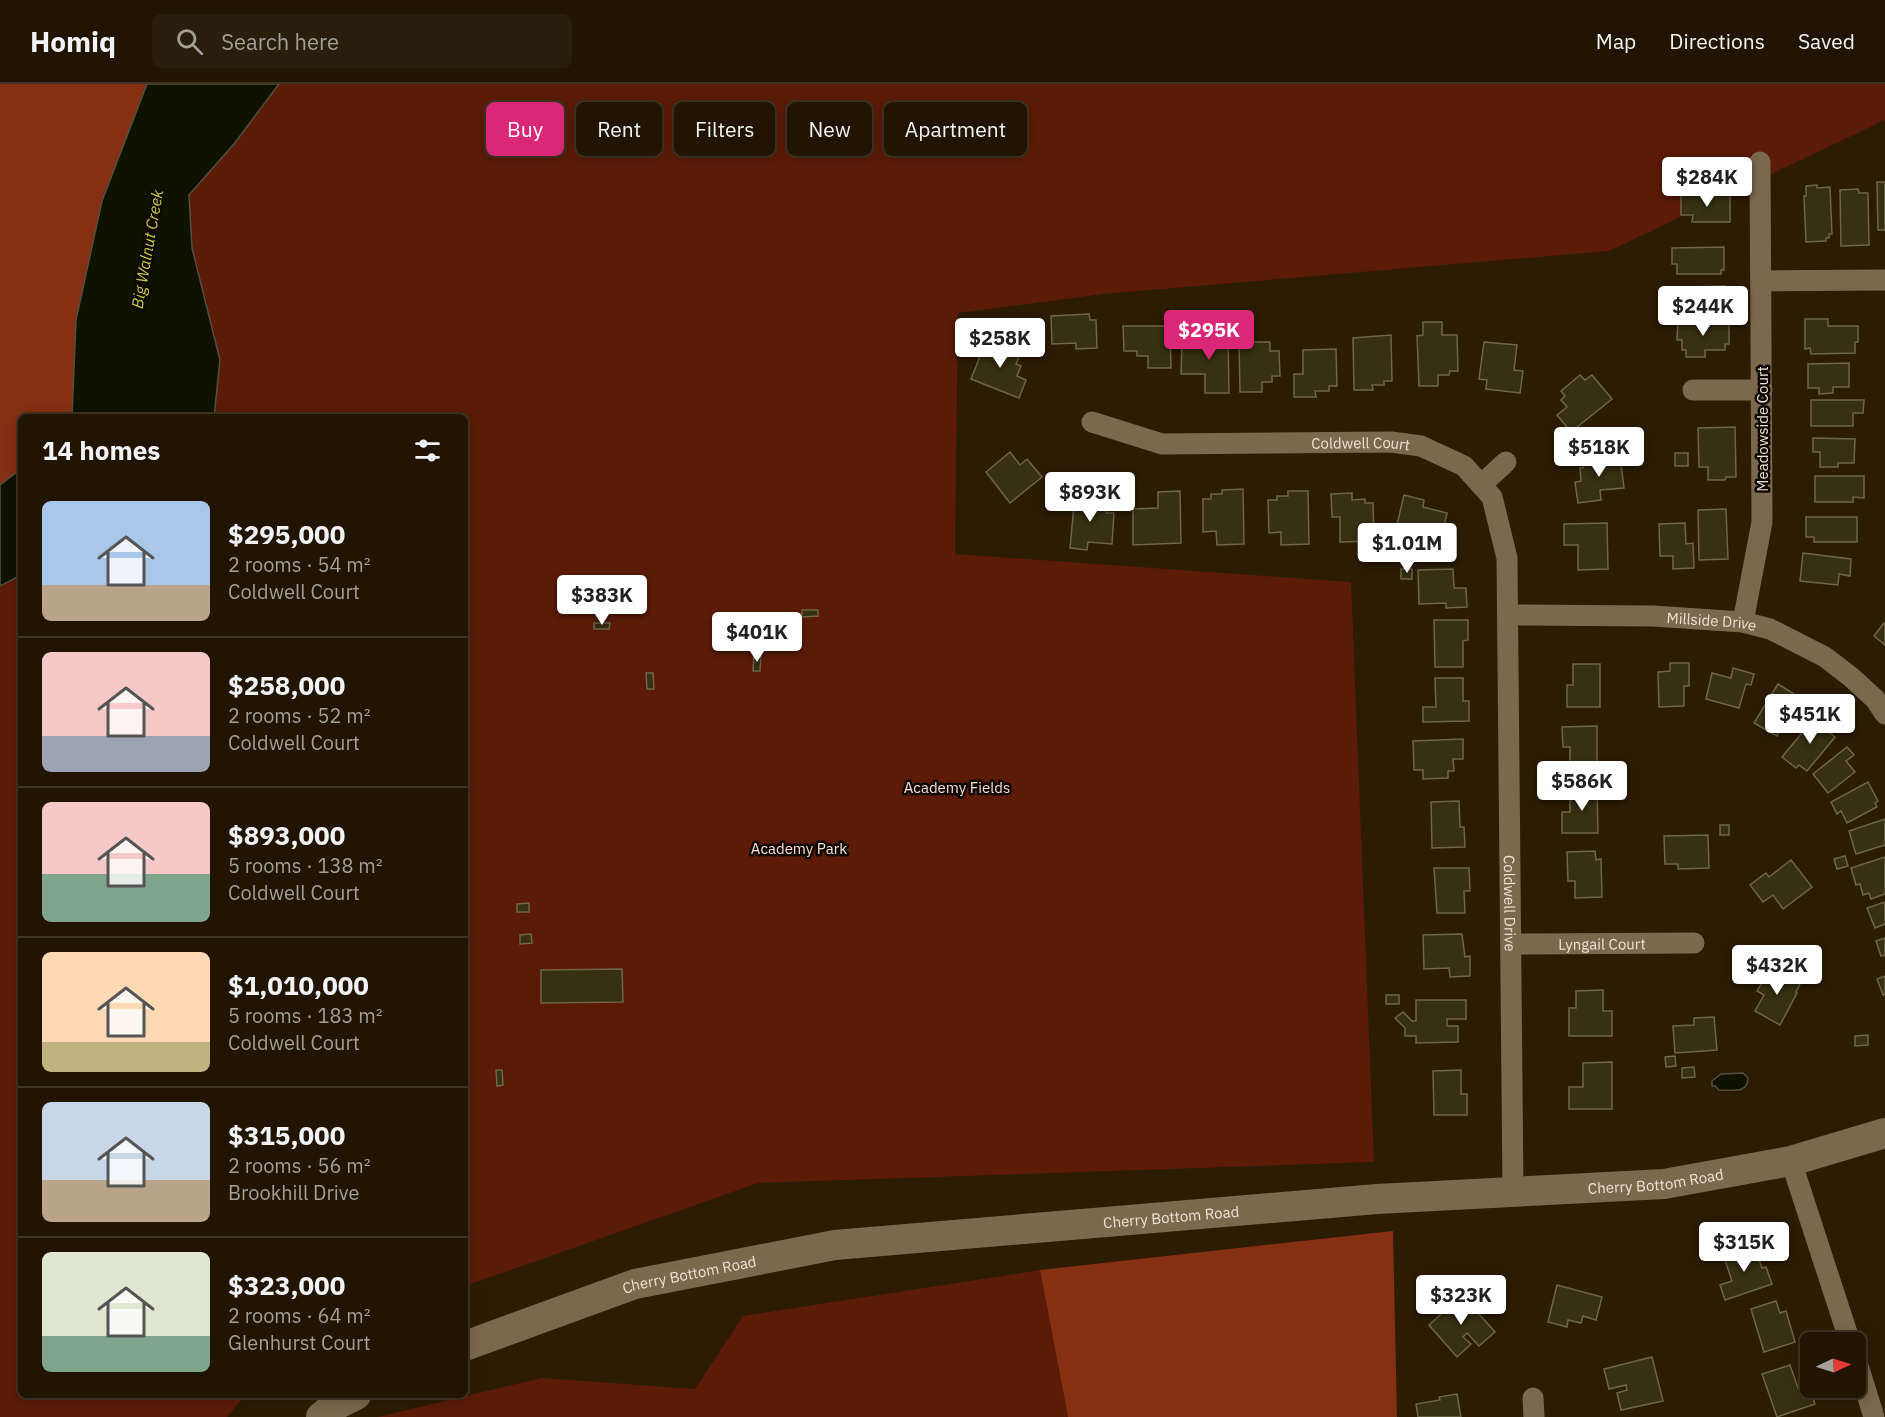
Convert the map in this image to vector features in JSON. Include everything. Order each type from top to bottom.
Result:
[{"type":"main road","name":"Cherry Bottom Road","points":[[468,1346],[635,1284],[835,1245],[1349,1201],[1664,1184],[1791,1161],[1885,1132]]},
{"type":"main road","points":[[321,1417],[334,1406],[350,1398]]},
{"type":"street","name":"Meadowside Court","points":[[1743,622],[1762,522],[1760,162]]},
{"type":"street","points":[[1761,281],[1885,280]]},
{"type":"street","points":[[1692,390],[1761,390]]},
{"type":"street","name":"Coldwell Court","points":[[1092,422],[1162,444],[1391,442],[1421,446],[1464,466],[1492,497],[1507,558],[1508,615]]},
{"type":"street","points":[[1481,485],[1506,462]]},
{"type":"street","name":"Millside Drive","points":[[1508,615],[1653,616],[1743,622],[1770,629],[1825,657],[1875,699],[1885,714]]},
{"type":"street","name":"Coldwell Drive","points":[[1508,615],[1513,1191]]},
{"type":"street","name":"Lyngail Court","points":[[1512,944],[1694,944]]},
{"type":"street","points":[[1791,1161],[1847,1332]]},
{"type":"street","points":[[1866,1391],[1874,1417]]},
{"type":"green space","name":"Academy Park","points":[[201,84],[1885,84],[1885,120],[1609,251],[1103,294],[958,313],[955,554],[1351,582],[1374,1162],[758,1183],[468,1285],[468,414],[110,414]]},
{"type":"green space","points":[[18,517],[18,1398],[243,1398],[227,1417],[0,1417],[0,528]]},
{"type":"green space","points":[[1040,1270],[1068,1417],[378,1417],[458,1398],[468,1398],[468,1396],[542,1378],[695,1389],[743,1316]]},
{"type":"shaded area","points":[[0,84],[147,84],[102,201],[76,320],[72,414],[18,414],[18,471],[0,485]]},
{"type":"shaded area","points":[[1393,1231],[1397,1417],[1068,1417],[1040,1270]]},
{"type":"water","name":"Big Walnut Creek","points":[[147,84],[279,84],[234,144],[189,195],[192,248],[220,360],[214,414],[72,414],[76,320],[102,201]]},
{"type":"water","points":[[18,471],[18,577],[0,586],[0,485]]},
{"type":"water","points":[[1743,1073],[1748,1078],[1742,1089],[1719,1090],[1712,1086],[1712,1081],[1721,1074]]},
{"type":"building","points":[[1877,182],[1885,182],[1885,230],[1878,230]]},
{"type":"building","points":[[1817,185],[1817,188],[1830,187],[1832,234],[1829,234],[1826,241],[1806,242],[1804,196],[1806,196],[1806,186]]},
{"type":"building","points":[[1858,189],[1859,193],[1868,193],[1869,245],[1841,246],[1840,190]]},
{"type":"building","points":[[1681,195],[1730,195],[1730,222],[1692,222],[1693,215],[1681,215]]},
{"type":"building","points":[[1724,247],[1724,270],[1721,270],[1721,274],[1677,274],[1677,264],[1672,264],[1672,248]]},
{"type":"building","points":[[1725,286],[1725,298],[1716,298],[1716,309],[1683,310],[1683,287]]},
{"type":"building","points":[[1089,314],[1090,320],[1096,320],[1097,348],[1076,349],[1076,343],[1052,344],[1051,316]]},
{"type":"building","points":[[1805,319],[1828,319],[1828,326],[1858,326],[1855,353],[1811,354],[1810,348],[1805,349]]},
{"type":"building","points":[[1423,322],[1442,322],[1442,335],[1457,335],[1458,371],[1450,371],[1449,375],[1438,375],[1438,386],[1419,386],[1417,336],[1423,335]]},
{"type":"building","points":[[1678,322],[1729,322],[1729,344],[1725,344],[1725,350],[1705,350],[1705,357],[1686,357],[1686,350],[1682,350],[1682,340],[1677,340]]},
{"type":"building","points":[[1123,326],[1170,326],[1171,368],[1148,368],[1148,356],[1137,356],[1137,351],[1124,351]]},
{"type":"building","points":[[1204,333],[1228,333],[1229,393],[1205,393],[1205,374],[1181,374],[1182,342],[1204,342]]},
{"type":"building","points":[[1391,335],[1392,381],[1384,381],[1384,385],[1372,385],[1373,390],[1354,390],[1353,338]]},
{"type":"building","points":[[987,339],[1021,353],[1016,364],[1021,366],[1017,376],[1026,380],[1019,398],[971,379]]},
{"type":"building","points":[[1239,342],[1270,342],[1270,351],[1279,351],[1280,376],[1272,376],[1272,382],[1262,382],[1262,392],[1240,392]]},
{"type":"building","points":[[1484,342],[1517,345],[1514,370],[1523,371],[1520,393],[1486,389],[1487,380],[1479,379]]},
{"type":"building","points":[[1336,349],[1337,386],[1329,386],[1329,391],[1315,391],[1316,397],[1294,397],[1294,374],[1303,374],[1303,350]]},
{"type":"building","points":[[1849,363],[1849,387],[1833,387],[1833,393],[1819,394],[1819,388],[1808,388],[1808,364]]},
{"type":"building","points":[[1580,375],[1585,380],[1592,375],[1612,399],[1571,432],[1557,415],[1567,407],[1561,400],[1565,396],[1561,391]]},
{"type":"building","points":[[1811,400],[1864,400],[1863,413],[1853,413],[1853,426],[1811,426]]},
{"type":"building","points":[[1735,427],[1736,477],[1726,477],[1725,480],[1708,480],[1708,467],[1699,467],[1698,428]]},
{"type":"building","points":[[1813,438],[1855,439],[1854,463],[1838,463],[1838,467],[1820,467],[1820,452],[1813,452]]},
{"type":"building","points":[[1010,452],[1020,465],[1027,459],[1042,477],[1010,503],[986,472]]},
{"type":"building","points":[[1675,453],[1688,453],[1688,466],[1675,466]]},
{"type":"building","points":[[1620,455],[1624,488],[1600,490],[1601,500],[1578,503],[1575,482],[1581,481],[1582,459]]},
{"type":"building","points":[[1815,476],[1864,476],[1864,498],[1853,497],[1853,502],[1815,502]]},
{"type":"building","points":[[1243,489],[1244,544],[1217,545],[1216,531],[1203,532],[1203,499],[1211,499],[1211,494],[1222,494],[1222,490]]},
{"type":"building","points":[[1180,491],[1181,543],[1133,545],[1133,509],[1158,508],[1158,492]]},
{"type":"building","points":[[1288,491],[1308,491],[1309,544],[1281,545],[1281,532],[1269,533],[1268,500],[1277,500],[1277,496],[1288,496]]},
{"type":"building","points":[[1352,493],[1352,500],[1365,499],[1365,503],[1373,503],[1374,541],[1340,542],[1340,517],[1332,517],[1331,494]]},
{"type":"building","points":[[1075,494],[1097,496],[1096,506],[1107,507],[1106,513],[1114,513],[1112,544],[1088,542],[1087,550],[1070,548]]},
{"type":"building","points":[[1404,495],[1424,500],[1423,507],[1447,513],[1441,540],[1396,529]]},
{"type":"building","points":[[1726,509],[1728,559],[1699,560],[1698,510]]},
{"type":"building","points":[[1806,517],[1857,517],[1857,542],[1814,542],[1814,537],[1806,537]]},
{"type":"building","points":[[1607,523],[1608,569],[1578,570],[1578,545],[1564,545],[1564,524]]},
{"type":"building","points":[[1685,523],[1686,544],[1693,543],[1694,568],[1673,569],[1673,556],[1660,556],[1659,524]]},
{"type":"building","points":[[1803,553],[1851,559],[1850,576],[1839,574],[1838,585],[1800,581]]},
{"type":"building","points":[[1401,569],[1412,569],[1412,579],[1401,579]]},
{"type":"building","points":[[1453,569],[1454,588],[1466,588],[1467,607],[1446,608],[1446,603],[1419,604],[1418,570]]},
{"type":"building","points":[[802,610],[818,610],[818,616],[802,617]]},
{"type":"building","points":[[1434,620],[1468,620],[1468,640],[1463,641],[1463,667],[1435,667]]},
{"type":"building","points":[[594,623],[610,623],[609,629],[594,629]]},
{"type":"building","points":[[1885,624],[1885,645],[1874,636]]},
{"type":"building","points":[[754,655],[761,656],[760,671],[753,671]]},
{"type":"building","points":[[1670,663],[1689,663],[1689,686],[1684,686],[1684,706],[1659,707],[1658,672],[1670,671]]},
{"type":"building","points":[[1573,664],[1600,664],[1600,707],[1567,707],[1567,685],[1573,685]]},
{"type":"building","points":[[1733,668],[1754,674],[1751,685],[1746,684],[1739,708],[1706,699],[1712,673],[1731,678]]},
{"type":"building","points":[[646,673],[653,673],[654,689],[647,689]]},
{"type":"building","points":[[1435,678],[1463,678],[1463,701],[1469,701],[1469,721],[1423,722],[1423,707],[1436,707]]},
{"type":"building","points":[[1778,684],[1805,701],[1793,722],[1788,719],[1777,736],[1754,723]]},
{"type":"building","points":[[1816,716],[1833,730],[1830,733],[1835,737],[1807,771],[1799,765],[1796,768],[1782,757]]},
{"type":"building","points":[[1597,726],[1597,773],[1570,773],[1570,747],[1563,747],[1562,727]]},
{"type":"building","points":[[1463,739],[1463,759],[1453,759],[1454,771],[1448,771],[1448,778],[1423,779],[1423,770],[1414,770],[1413,741]]},
{"type":"building","points":[[1847,747],[1854,755],[1846,761],[1855,772],[1828,793],[1813,774]]},
{"type":"building","points":[[1868,782],[1878,801],[1875,803],[1877,807],[1847,823],[1841,811],[1837,814],[1831,802]]},
{"type":"building","points":[[1570,788],[1597,788],[1598,833],[1562,833],[1562,812],[1570,812]]},
{"type":"building","points":[[1459,801],[1460,827],[1464,827],[1465,847],[1432,848],[1431,802]]},
{"type":"building","points":[[1885,819],[1885,845],[1856,854],[1849,831]]},
{"type":"building","points":[[1720,825],[1729,825],[1729,835],[1720,835]]},
{"type":"building","points":[[1708,835],[1709,868],[1678,869],[1678,864],[1665,864],[1664,836]]},
{"type":"building","points":[[1595,851],[1596,860],[1601,859],[1602,897],[1575,898],[1575,881],[1568,881],[1567,852]]},
{"type":"building","points":[[1845,856],[1848,866],[1837,869],[1834,859]]},
{"type":"building","points":[[1885,857],[1885,894],[1871,899],[1869,893],[1863,895],[1860,884],[1856,885],[1851,868]]},
{"type":"building","points":[[1791,860],[1812,887],[1783,909],[1773,895],[1763,902],[1750,885],[1766,873],[1769,877]]},
{"type":"building","points":[[1434,868],[1469,868],[1470,891],[1464,891],[1465,913],[1437,913]]},
{"type":"building","points":[[1885,902],[1885,924],[1875,928],[1867,908]]},
{"type":"building","points":[[529,903],[529,912],[517,912],[517,904]]},
{"type":"building","points":[[531,934],[532,943],[520,944],[520,935]]},
{"type":"building","points":[[1462,934],[1465,957],[1470,956],[1470,976],[1450,977],[1449,968],[1424,969],[1423,935]]},
{"type":"building","points":[[1885,938],[1885,955],[1881,956],[1876,941]]},
{"type":"building","points":[[1771,968],[1800,984],[1780,1025],[1755,1011],[1764,995],[1757,991]]},
{"type":"building","points":[[622,969],[623,1002],[541,1003],[541,970]]},
{"type":"building","points":[[1885,976],[1885,994],[1883,995],[1877,979]]},
{"type":"building","points":[[1603,990],[1603,1011],[1612,1011],[1612,1036],[1569,1036],[1569,1008],[1576,1008],[1576,991]]},
{"type":"building","points":[[1386,995],[1399,995],[1399,1004],[1386,1004]]},
{"type":"building","points":[[1416,1000],[1466,1000],[1466,1019],[1447,1019],[1447,1026],[1458,1026],[1458,1042],[1416,1043],[1416,1036],[1405,1036],[1405,1028],[1395,1018],[1403,1012],[1412,1021],[1416,1021]]},
{"type":"building","points":[[1714,1017],[1717,1050],[1675,1053],[1673,1026],[1694,1025],[1694,1018]]},
{"type":"building","points":[[1868,1035],[1868,1045],[1855,1046],[1855,1036]]},
{"type":"building","points":[[1675,1056],[1676,1066],[1666,1067],[1665,1057]]},
{"type":"building","points":[[1612,1062],[1612,1109],[1569,1109],[1569,1087],[1583,1087],[1583,1063]]},
{"type":"building","points":[[1694,1067],[1695,1077],[1682,1078],[1682,1068]]},
{"type":"building","points":[[496,1070],[502,1070],[503,1085],[497,1086]]},
{"type":"building","points":[[1461,1070],[1461,1094],[1467,1094],[1467,1115],[1434,1115],[1433,1071]]},
{"type":"building","points":[[1749,1245],[1753,1258],[1758,1257],[1762,1268],[1766,1267],[1772,1284],[1725,1300],[1720,1285],[1732,1281],[1723,1254]]},
{"type":"building","points":[[1557,1285],[1602,1297],[1596,1320],[1583,1316],[1581,1323],[1568,1320],[1567,1327],[1548,1322]]},
{"type":"building","points":[[1462,1295],[1495,1332],[1479,1346],[1467,1333],[1463,1337],[1471,1344],[1457,1357],[1429,1325]]},
{"type":"building","points":[[1776,1301],[1780,1313],[1786,1311],[1795,1342],[1764,1352],[1751,1309]]},
{"type":"building","points":[[1652,1357],[1663,1401],[1621,1410],[1617,1393],[1627,1390],[1626,1385],[1609,1389],[1604,1369]]},
{"type":"building","points":[[1790,1365],[1798,1388],[1800,1387],[1800,1398],[1813,1398],[1815,1404],[1777,1417],[1762,1374]]},
{"type":"building","points":[[1457,1394],[1461,1417],[1418,1417],[1416,1404],[1440,1400],[1439,1397]]},
{"type":"park label","name":"Academy Fields","points":[[957,787]]}]
